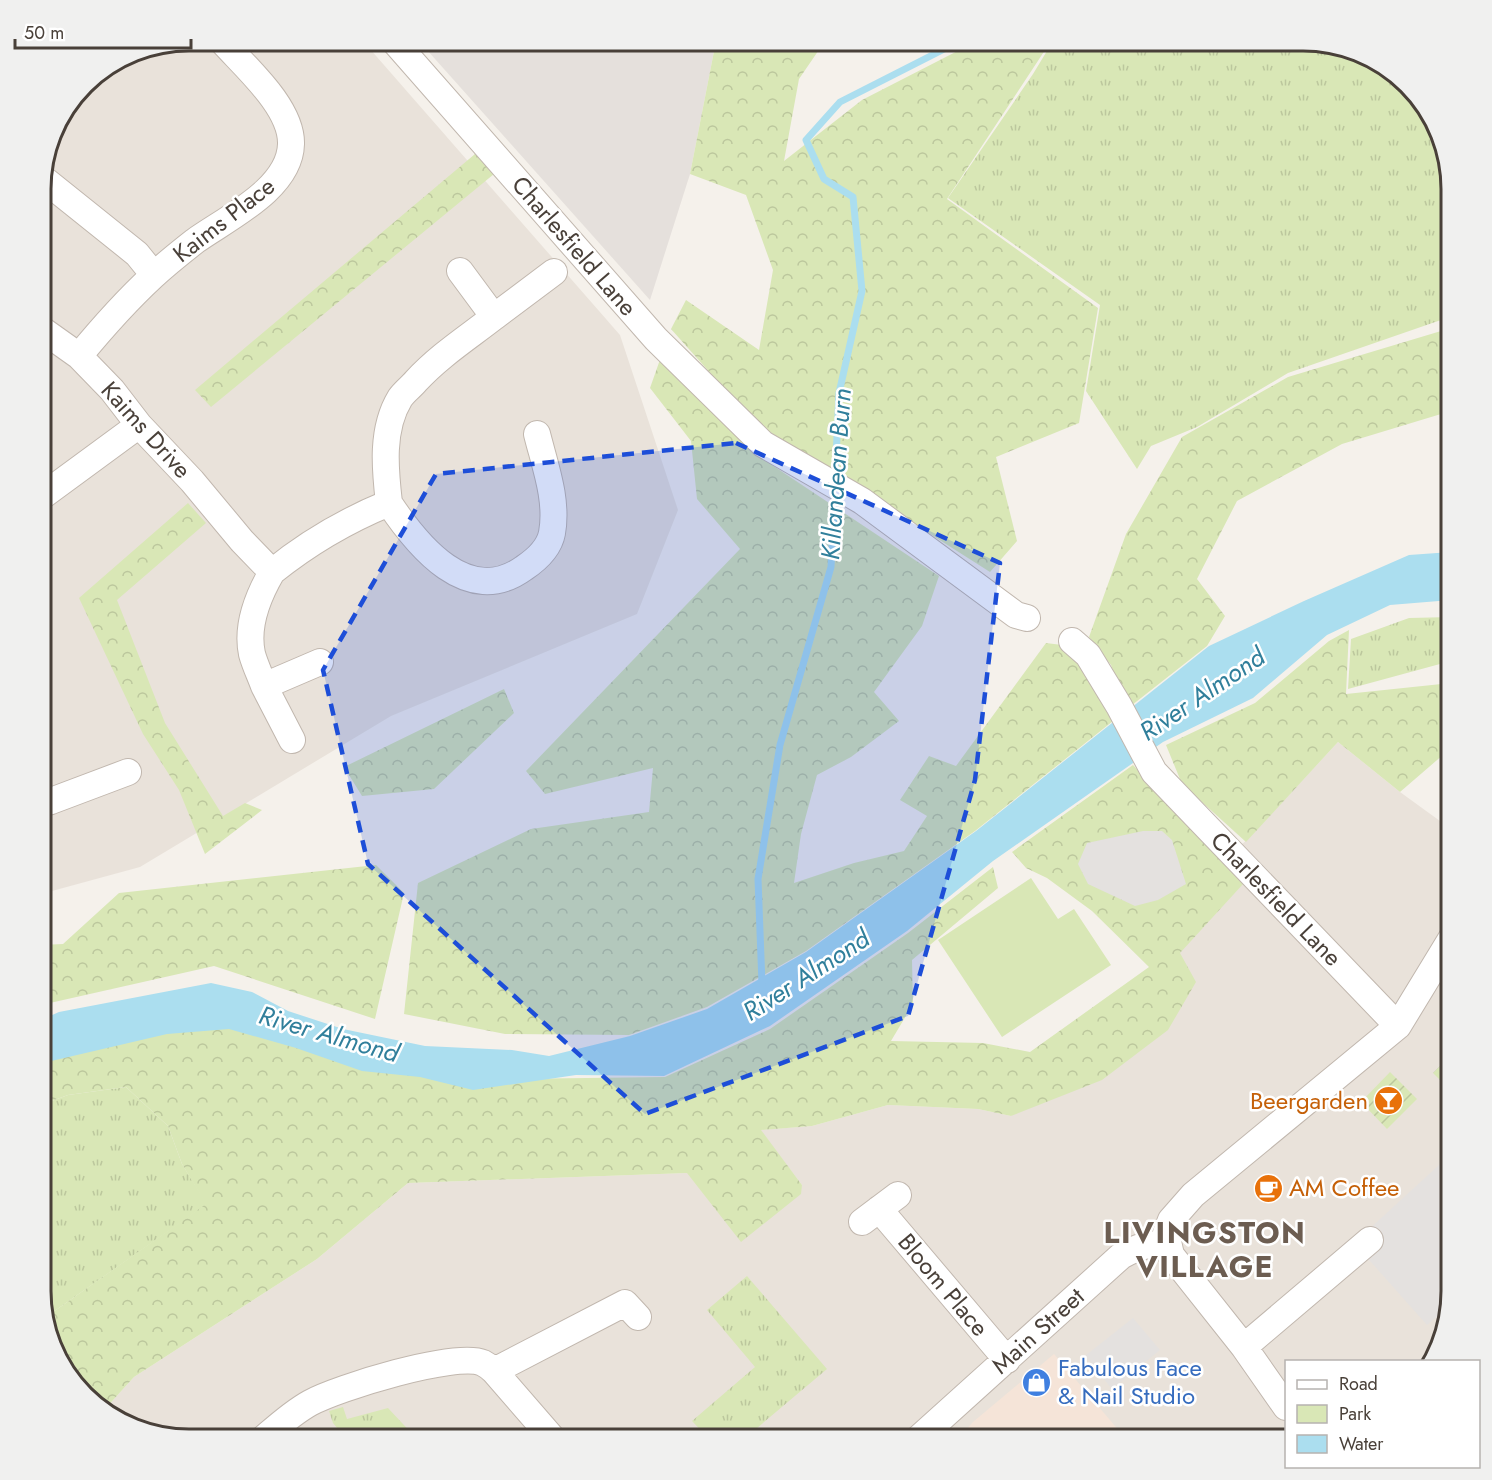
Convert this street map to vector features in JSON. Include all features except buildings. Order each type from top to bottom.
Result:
[{"type":"street","name":"Kaims Place","points":[[79,356],[110,318],[154,274],[194,242],[262,194],[281,175],[289,161],[291,143],[286,120],[275,101],[232,51]]},
{"type":"street","name":"Charlesfield Lane","points":[[404,51],[656,339],[763,444],[862,501],[1016,615],[1027,618]]},
{"type":"street","name":"Kaims Place","points":[[51,185],[137,254],[154,274]]},
{"type":"street","points":[[460,271],[494,317]]},
{"type":"street","points":[[537,434],[552,493],[554,513],[551,536],[540,557],[518,573],[493,581],[466,578],[452,572],[427,552],[405,527],[389,503],[386,447],[390,423],[400,398],[433,363],[554,272]]},
{"type":"street","name":"Kaims Drive","points":[[51,336],[79,356],[112,390],[139,425],[272,572]]},
{"type":"street","points":[[51,490],[139,425]]},
{"type":"street","points":[[292,740],[264,686],[252,653],[252,622],[261,591],[272,572],[298,551],[329,530],[389,503]]},
{"type":"street","name":"Charlesfield Lane","points":[[1072,641],[1088,655],[1119,706],[1154,772],[1398,1026]]},
{"type":"street","points":[[264,686],[320,662]]},
{"type":"street","points":[[51,800],[128,772]]},
{"type":"street","points":[[1285,1404],[1244,1347],[1171,1255],[1166,1233],[1171,1220],[1193,1195],[1398,1026],[1441,957]]},
{"type":"street","name":"Bloom Place","points":[[880,1209],[1007,1360]]},
{"type":"street","points":[[1244,1347],[1370,1240]]},
{"type":"street","name":"Main Street","points":[[930,1429],[1121,1256],[1138,1247],[1168,1244]]},
{"type":"street","points":[[494,1371],[626,1303],[638,1317]]},
{"type":"street","points":[[275,1429],[285,1419],[312,1402],[411,1369],[453,1361],[482,1362],[494,1371],[544,1429]]},
{"type":"highlighted area","points":[[736,443],[1000,563],[975,780],[908,1016],[645,1114],[368,864],[323,670],[436,474]]},
{"type":"shaded area","points":[[180,51],[372,51],[620,335],[678,510],[637,614],[391,716],[140,867],[51,891],[51,180],[56,153],[61,136],[74,112],[91,91],[120,69],[145,58]]},
{"type":"shaded area","points":[[428,51],[714,51],[690,174],[650,300]]},
{"type":"shaded area","points":[[1338,742],[1441,822],[1441,1291],[1440,1309],[1434,1335],[1423,1360],[1285,1360],[1285,1429],[189,1429],[171,1428],[145,1422],[110,1404],[134,1377],[317,1259],[408,1183],[687,1173],[802,1185],[760,1130],[812,1126],[888,1105],[978,1109],[1011,1116],[1179,953],[1243,883],[1223,861],[1249,838]]},
{"type":"shaded area","points":[[1143,831],[1162,831],[1172,840],[1186,884],[1158,900],[1135,906],[1088,884],[1078,864],[1087,843]]},
{"type":"shaded area","points":[[1441,1163],[1441,1291],[1439,1315],[1427,1325],[1354,1243]]},
{"type":"shaded area","points":[[1133,1318],[1160,1350],[1112,1389],[1085,1356]]},
{"type":"shaded area","points":[[1054,1354],[1118,1429],[967,1429]]},
{"type":"green space","points":[[714,51],[818,51],[799,79],[784,161],[862,100],[958,51],[1044,51],[947,199],[1098,308],[1079,423],[996,457],[1017,541],[990,572],[754,422],[671,329],[686,300],[759,350],[773,270],[746,195],[690,174]]},
{"type":"green space","points":[[1047,51],[1312,51],[1347,58],[1372,69],[1401,91],[1413,105],[1423,120],[1434,145],[1440,171],[1441,189],[1441,320],[1288,373],[1197,427],[1151,446],[1137,469],[1086,391],[1100,305],[948,198]]},
{"type":"green space","points":[[475,154],[494,174],[211,407],[195,390]]},
{"type":"green space","points":[[1441,331],[1441,414],[1342,444],[1237,501],[1197,579],[1225,616],[1207,646],[1127,709],[1111,665],[1089,637],[1126,534],[1182,437],[1288,377]]},
{"type":"green space","points":[[662,354],[772,465],[939,576],[922,626],[874,692],[899,721],[851,757],[817,775],[801,834],[794,883],[854,863],[904,851],[927,816],[900,800],[929,756],[956,766],[1046,643],[1070,646],[1113,721],[975,831],[806,951],[707,1007],[629,1035],[505,1034],[404,1014],[418,883],[531,829],[649,812],[653,768],[545,794],[526,771],[740,549],[697,499],[691,441],[650,388]]},
{"type":"green space","points":[[188,503],[206,523],[117,600],[165,723],[223,816],[245,803],[262,810],[205,854],[179,790],[143,734],[79,598]]},
{"type":"green space","points":[[1441,617],[1441,664],[1348,689],[1351,639],[1409,618]]},
{"type":"green space","points":[[1349,630],[1346,694],[1441,684],[1441,757],[1400,792],[1338,742],[1246,842],[1182,784],[1166,745],[1255,703],[1329,641]]},
{"type":"green space","points":[[504,689],[514,713],[434,789],[362,796],[344,767]]},
{"type":"green space","points":[[1133,765],[1244,883],[1180,953],[1196,982],[1168,1030],[1102,1080],[1011,1116],[978,1109],[888,1105],[812,1126],[761,1130],[802,1185],[801,1194],[741,1242],[687,1173],[408,1183],[317,1259],[134,1377],[110,1404],[85,1382],[65,1352],[53,1312],[206,1204],[182,1164],[168,1126],[126,1087],[68,1095],[51,1101],[51,1053],[166,1022],[368,1044],[508,1079],[665,1077],[770,1029],[908,933],[993,867],[998,888],[912,960],[913,1004],[891,1041],[983,1043],[1030,1052],[1149,967],[1092,911],[1047,878],[1026,868],[1012,852]]},
{"type":"green space","points":[[376,865],[404,893],[375,1019],[214,966],[51,1003],[51,945],[63,944],[119,893]]},
{"type":"green space","points":[[1031,878],[1058,919],[1074,909],[1111,965],[1002,1037],[938,940]]},
{"type":"green space","points":[[1441,1065],[1441,1081],[1433,1073]]},
{"type":"green space","name":"Beergarden","points":[[1390,1072],[1417,1099],[1387,1129],[1361,1102]]},
{"type":"green space","points":[[126,1087],[168,1126],[182,1164],[207,1204],[53,1312],[51,1300],[51,1101],[68,1095]]},
{"type":"green space","points":[[747,1276],[827,1369],[756,1429],[700,1429],[692,1421],[755,1367],[707,1310]]},
{"type":"green space","points":[[343,1407],[347,1419],[388,1408],[408,1429],[338,1429],[329,1411]]},
{"type":"water","name":"River Almond","points":[[1441,553],[1441,601],[1390,605],[1327,635],[1253,698],[1163,742],[993,861],[907,931],[770,1026],[664,1076],[576,1075],[473,1090],[420,1077],[362,1071],[296,1048],[229,1029],[167,1034],[51,1061],[51,1016],[59,1012],[211,983],[252,992],[288,1011],[343,1029],[425,1046],[512,1050],[549,1056],[630,1036],[707,1009],[806,952],[976,831],[1209,646],[1409,555]]},
{"type":"waterway","name":"Killandean Burn","points":[[835,480],[839,393],[862,291],[853,197],[824,179],[806,140],[840,102],[940,51]]},
{"type":"waterway","name":"Killandean Burn","points":[[762,984],[758,879],[780,745],[831,567],[835,491]]},
{"type":"place","name":"Beergarden","points":[[1389,1101]]},
{"type":"place","name":"AM Coffee","points":[[1268,1188]]},
{"type":"place","name":"Fabulous Face & Nail Studio","points":[[1037,1382]]},
{"type":"district","name":"LIVINGSTON VILLAGE","points":[[1205,1250]]}]
